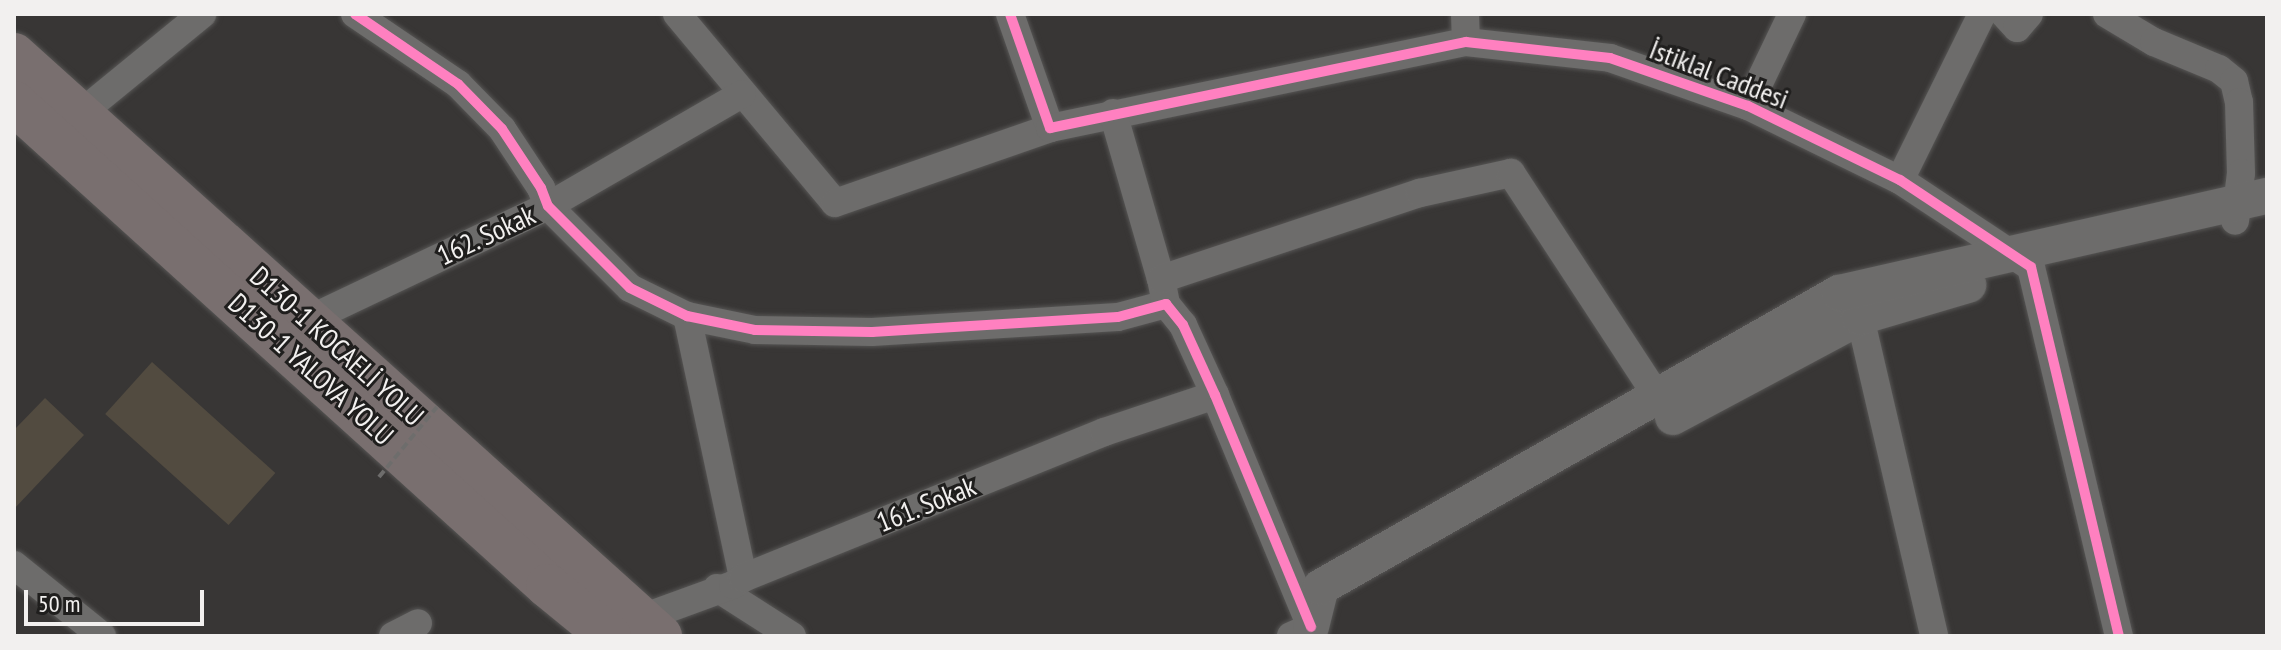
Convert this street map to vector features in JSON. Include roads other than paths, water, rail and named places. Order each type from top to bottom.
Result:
[{"type":"highway","name":"D130-1 KOCAELİ YOLU","points":[[14,55],[308,320],[637,632]]},
{"type":"highway","name":"D130-1 YALOVA YOLU","points":[[14,103],[548,586],[637,632]]},
{"type":"street","points":[[80,114],[202,14]]},
{"type":"street","points":[[355,14],[458,84],[502,129],[541,188],[548,206],[630,288],[687,316],[755,330],[872,332],[1118,317],[1163,292],[1420,193],[1511,173],[1665,408]]},
{"type":"street","points":[[677,14],[742,94]]},
{"type":"street","points":[[1010,14],[1050,128]]},
{"type":"street","points":[[1465,14],[1466,42]]},
{"type":"street","points":[[1748,106],[1792,14]]},
{"type":"street","points":[[1900,180],[1982,14]]},
{"type":"street","points":[[2004,14],[2017,28],[2029,14]]},
{"type":"street","points":[[1301,631],[1320,601],[1459,519],[1850,305],[2022,260],[2121,243],[2252,209],[2241,173],[2239,102],[2234,81],[2219,69],[2154,42],[2107,14]]},
{"type":"street","name":"İstiklal Caddesi","points":[[742,94],[835,203],[1050,128],[1466,42],[1610,58],[1748,106],[1900,180],[2022,260]]},
{"type":"street","name":"162. Sokak","points":[[308,320],[548,206],[742,94]]},
{"type":"street","points":[[1113,113],[1163,292],[1183,325],[1215,395],[1301,631]]},
{"type":"street","points":[[2022,260],[2119,636]]},
{"type":"street","points":[[1850,305],[1934,636]]},
{"type":"street","points":[[687,316],[730,583],[792,636]]},
{"type":"street","name":"161. Sokak","points":[[637,632],[656,613],[1104,432],[1215,395]]},
{"type":"street","points":[[14,565],[102,636]]},
{"type":"street","points":[[393,636],[418,623]]}]
